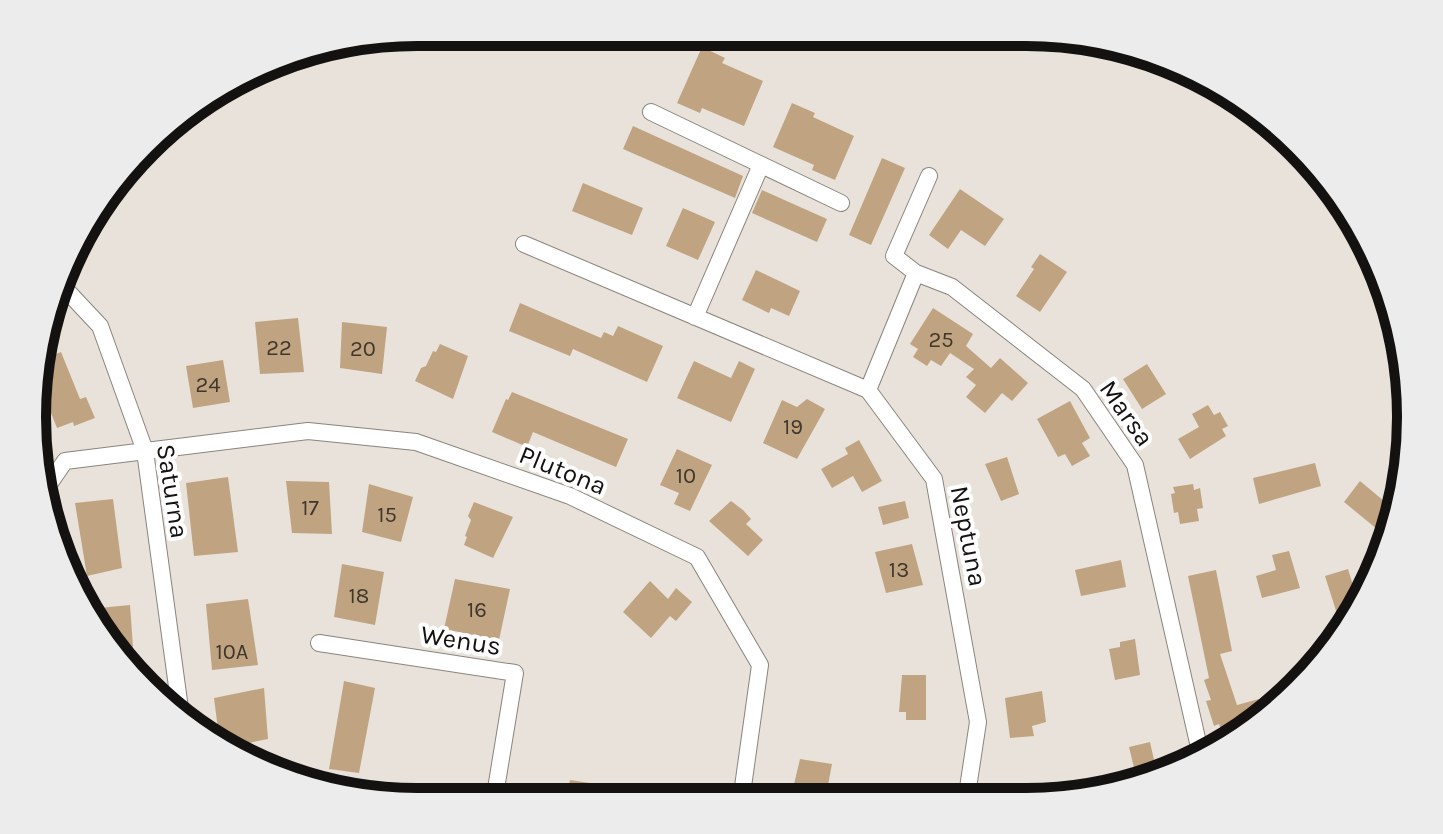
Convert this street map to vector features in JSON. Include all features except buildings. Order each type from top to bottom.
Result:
[{"type":"street","points":[[651,112],[841,203]]},
{"type":"street","points":[[695,317],[761,165]]},
{"type":"street","points":[[524,244],[868,390],[916,273],[894,256],[929,176]]},
{"type":"street","name":"Marsa","points":[[916,273],[952,287],[1083,389],[1135,465],[1199,745]]},
{"type":"street","name":"Saturna","points":[[68,292],[100,326],[145,451],[179,702]]},
{"type":"street","name":"Neptuna","points":[[868,390],[934,479],[978,722],[968,788]]},
{"type":"street","name":"Plutona","points":[[52,481],[65,461],[308,431],[416,442],[570,496],[697,557],[760,665],[743,788]]},
{"type":"street","name":"Wenus","points":[[319,643],[515,673],[496,788]]}]
